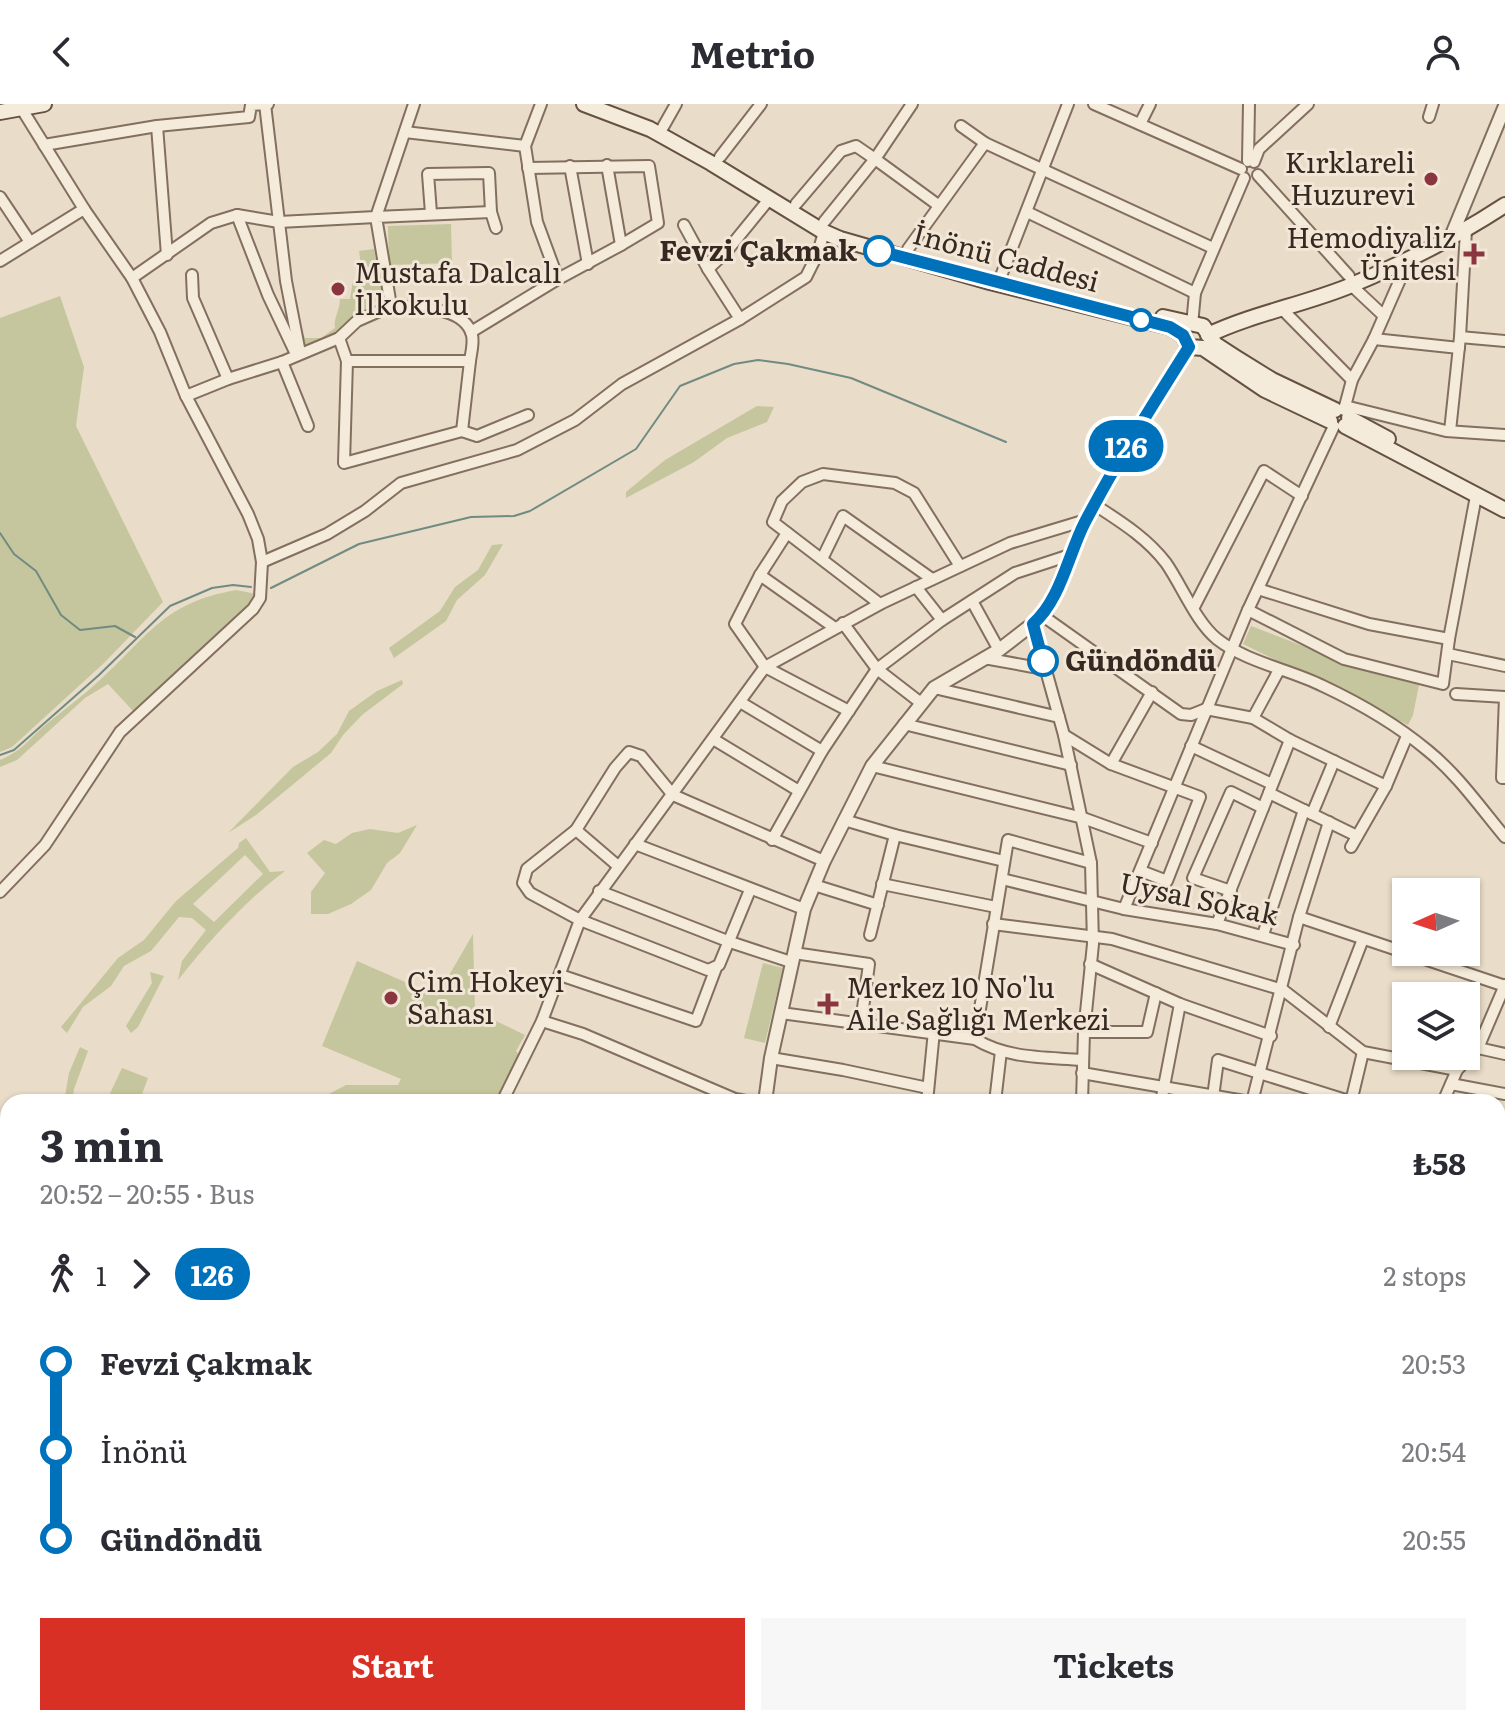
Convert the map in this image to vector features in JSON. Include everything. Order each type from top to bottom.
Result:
[{"type":"main road","points":[[0,112],[44,104]]},
{"type":"main road","name":"İnönü Caddesi","points":[[584,104],[650,129],[770,198],[868,248],[1170,327],[1197,338]]},
{"type":"main road","name":"İnönü Caddesi","points":[[612,104],[720,157],[796,204],[824,227],[1001,276],[1197,338]]},
{"type":"main road","points":[[1197,338],[1409,259],[1466,230],[1505,205]]},
{"type":"main road","points":[[1197,338],[1283,310],[1417,247],[1451,237]]},
{"type":"main road","points":[[1197,338],[1215,344],[1340,417],[1505,501]]},
{"type":"main road","points":[[1340,417],[1505,510]]},
{"type":"street","points":[[44,145],[157,126],[249,117],[251,105],[267,104],[286,281],[298,354]]},
{"type":"street","points":[[391,306],[376,217],[414,104]]},
{"type":"street","points":[[541,104],[525,146],[537,222],[558,279]]},
{"type":"street","points":[[663,127],[676,104]]},
{"type":"street","points":[[720,157],[761,104]]},
{"type":"street","points":[[262,562],[327,534],[365,511],[401,483],[517,450],[575,420],[622,384],[740,319],[806,277],[818,253],[824,227],[912,104]]},
{"type":"street","points":[[1001,276],[1068,104]]},
{"type":"street","points":[[1094,104],[1247,167],[1258,166],[1258,175],[1384,316]]},
{"type":"street","points":[[1140,124],[1150,104]]},
{"type":"street","points":[[1247,167],[1249,104]]},
{"type":"street","points":[[766,1094],[771,1058],[804,909],[824,861],[872,766],[934,688],[999,650],[1038,620],[1051,602],[1086,520],[1122,453],[1197,338],[1195,293],[1247,167],[1259,149],[1308,104]]},
{"type":"street","points":[[1429,117],[1433,104]]},
{"type":"street","points":[[0,892],[45,845],[120,732],[253,609],[260,598],[262,562],[258,539],[248,514],[186,396],[160,332],[132,278],[84,209],[20,106]]},
{"type":"street","points":[[1451,237],[1505,106]]},
{"type":"street","points":[[157,126],[167,255]]},
{"type":"street","points":[[961,126],[985,143],[1213,248]]},
{"type":"street","points":[[405,132],[525,146]]},
{"type":"street","points":[[908,249],[985,143]]},
{"type":"street","points":[[796,204],[841,151],[856,146],[938,205]]},
{"type":"street","points":[[607,165],[621,245]]},
{"type":"street","points":[[570,166],[588,264]]},
{"type":"street","points":[[471,332],[658,223],[649,166],[528,168]]},
{"type":"street","points":[[431,213],[428,174],[489,173],[491,212],[496,228]]},
{"type":"street","points":[[0,197],[30,242]]},
{"type":"street","points":[[708,269],[770,198]]},
{"type":"street","points":[[0,261],[84,209]]},
{"type":"street","points":[[132,278],[211,223],[237,215],[279,222],[491,212]]},
{"type":"street","points":[[1027,212],[1195,293]]},
{"type":"street","points":[[237,215],[268,295],[298,354]]},
{"type":"street","points":[[684,225],[740,319]]},
{"type":"street","points":[[1450,431],[1460,342],[1466,230]]},
{"type":"street","points":[[1124,909],[1248,610],[1340,417],[1352,380],[1374,339],[1409,259]]},
{"type":"street","points":[[192,275],[193,298],[228,379]]},
{"type":"street","points":[[268,295],[286,281]]},
{"type":"street","points":[[186,396],[339,338],[357,321],[391,306],[450,313],[462,319],[473,339],[462,431]]},
{"type":"street","points":[[1283,310],[1352,380]]},
{"type":"street","points":[[1475,332],[1505,339]]},
{"type":"street","points":[[339,338],[347,361],[344,463],[462,431],[477,436],[528,415]]},
{"type":"street","points":[[1374,339],[1460,342],[1505,339]]},
{"type":"street","points":[[347,361],[470,361]]},
{"type":"street","points":[[282,362],[308,426]]},
{"type":"street","points":[[1340,417],[1505,435]]},
{"type":"street","points":[[1194,607],[1264,471],[1302,496]]},
{"type":"street","points":[[880,604],[773,522],[782,501],[802,482],[823,474],[895,483],[914,493],[960,566]]},
{"type":"street","points":[[1248,610],[1344,659],[1443,684],[1476,496]]},
{"type":"street","points":[[1095,505],[1156,551],[1210,633],[1232,648],[1279,670],[1303,676],[1326,687],[1407,736],[1428,751],[1458,781],[1505,837]]},
{"type":"street","points":[[822,559],[843,516],[932,579]]},
{"type":"street","points":[[506,1094],[542,1021],[580,920],[765,667],[880,604],[1010,543],[1086,520]]},
{"type":"street","points":[[787,533],[760,575],[735,624],[765,667],[849,711]]},
{"type":"street","points":[[772,840],[822,751],[877,669],[942,620],[1015,573],[1070,555]]},
{"type":"street","points":[[760,575],[839,625],[877,669],[921,703]]},
{"type":"street","points":[[916,587],[942,620]]},
{"type":"street","points":[[1258,589],[1369,624],[1449,639]]},
{"type":"street","points":[[972,601],[999,650]]},
{"type":"street","points":[[1038,620],[1044,669],[1064,735],[1091,863],[1093,937],[1082,1094]]},
{"type":"street","points":[[1038,620],[1152,692],[1181,714],[1191,715],[1206,709],[1253,718],[1290,740],[1386,786]]},
{"type":"street","points":[[1448,654],[1505,666]]},
{"type":"street","points":[[984,658],[1044,669]]},
{"type":"street","points":[[1253,718],[1279,670]]},
{"type":"street","points":[[934,688],[1059,717]]},
{"type":"street","points":[[1111,764],[1152,692]]},
{"type":"street","points":[[1456,694],[1505,697],[1502,778],[1505,778]]},
{"type":"street","points":[[740,702],[822,751]]},
{"type":"street","points":[[904,724],[1071,765]]},
{"type":"street","points":[[1064,735],[1111,764],[1200,797],[1167,881],[1141,871]]},
{"type":"street","points":[[1351,847],[1386,786],[1407,736]]},
{"type":"street","points":[[713,739],[799,791]]},
{"type":"street","points":[[1217,924],[1290,740]]},
{"type":"street","points":[[1191,746],[1357,836]]},
{"type":"street","points":[[716,968],[704,969],[580,920],[530,893],[523,883],[527,869],[576,830],[615,768],[629,752],[641,756],[673,795],[824,861]]},
{"type":"street","points":[[1263,935],[1308,812],[1334,761]]},
{"type":"street","points":[[872,766],[1083,818],[1152,843]]},
{"type":"street","points":[[1231,891],[1193,878],[1231,792],[1263,808]]},
{"type":"street","points":[[844,820],[1004,861]]},
{"type":"street","points":[[1253,1094],[1283,990],[1299,917],[1329,822]]},
{"type":"street","points":[[576,830],[618,866]]},
{"type":"street","points":[[870,935],[895,835]]},
{"type":"street","points":[[975,1039],[1008,840],[1091,863]]},
{"type":"street","points":[[635,844],[804,909]]},
{"type":"street","name":"Uysal Sokak","points":[[1002,879],[1124,909],[1217,924],[1294,945]]},
{"type":"street","points":[[882,884],[996,907]]},
{"type":"street","points":[[814,885],[878,905]]},
{"type":"street","points":[[560,975],[696,1021],[750,890]]},
{"type":"street","points":[[599,891],[730,942],[792,958],[869,964],[861,1023]]},
{"type":"street","points":[[1299,917],[1505,985],[1480,1043]]},
{"type":"street","points":[[993,924],[1112,939],[1283,990],[1363,1052],[1392,1058]]},
{"type":"street","points":[[1329,1027],[1363,939]]},
{"type":"street","points":[[1090,964],[1180,1004],[1271,1036]]},
{"type":"street","points":[[1084,1032],[1147,1032],[1156,993]]},
{"type":"street","points":[[1163,1094],[1180,1004]]},
{"type":"street","points":[[781,1013],[934,1031],[975,1039],[1001,1051],[1082,1060]]},
{"type":"street","points":[[542,1021],[583,1034],[722,1094]]},
{"type":"street","points":[[928,1094],[934,1031]]},
{"type":"street","points":[[1480,1048],[1505,1054]]},
{"type":"street","points":[[996,1094],[1001,1051]]},
{"type":"street","points":[[1353,1094],[1363,1052]]},
{"type":"street","points":[[771,1058],[928,1088]]},
{"type":"street","points":[[1215,1094],[1218,1060],[1326,1094]]},
{"type":"street","points":[[1447,1094],[1457,1070]]},
{"type":"street","points":[[1082,1073],[1191,1094]]},
{"type":"street","points":[[1451,1084],[1505,1094]]},
{"type":"green space","points":[[451,224],[452,263],[389,265],[388,226]]},
{"type":"green space","points":[[374,249],[383,295],[344,329],[320,344],[300,346],[301,327],[305,338],[321,338],[335,328],[340,299],[350,299],[353,281],[363,279],[359,251]]},
{"type":"green space","points":[[60,296],[84,367],[76,426],[163,602],[104,663],[12,747],[0,752],[0,318]]},
{"type":"green space","points":[[757,406],[774,407],[767,422],[727,438],[694,462],[626,498],[626,492],[665,460]]},
{"type":"green space","points":[[503,544],[485,575],[457,600],[446,621],[394,658],[389,648],[440,611],[455,587],[478,570],[492,545]]},
{"type":"green space","points":[[236,590],[256,594],[252,605],[181,674],[134,712],[108,684],[85,698],[17,760],[0,767],[0,760],[19,749],[87,691],[160,622],[192,603]]},
{"type":"green space","points":[[1251,626],[1347,663],[1419,685],[1408,725],[1243,644]]},
{"type":"green space","points":[[402,680],[403,684],[362,715],[331,753],[256,815],[228,833],[293,767],[318,752],[337,734],[349,711],[377,691]]},
{"type":"green space","points":[[417,825],[400,853],[387,863],[371,890],[351,904],[328,914],[311,914],[311,892],[325,873],[307,853],[324,840],[336,844],[352,833],[370,829],[398,833]]},
{"type":"green space","points":[[246,838],[270,872],[285,871],[228,922],[178,980],[182,961],[206,930],[192,918],[179,917],[151,951],[124,966],[111,986],[83,1007],[67,1033],[61,1027],[118,958],[144,940],[176,901],[238,848]],"holes":[[[245,855],[263,874],[214,922],[193,904]]]},
{"type":"green space","name":"Çim Hokeyi Sahası","points":[[473,934],[475,1011],[525,1035],[516,1051],[520,1056],[499,1094],[329,1094],[346,1085],[398,1085],[401,1079],[322,1046],[357,961],[437,996]]},
{"type":"green space","points":[[763,963],[783,968],[765,1043],[744,1038]]},
{"type":"green space","points":[[150,972],[164,976],[138,1027],[131,1033],[126,1026],[152,983]]},
{"type":"green space","points":[[80,1047],[88,1051],[73,1094],[65,1094],[69,1073]]},
{"type":"green space","points":[[122,1068],[148,1078],[142,1094],[110,1094]]},
{"type":"waterway","points":[[271,588],[359,544],[471,517],[514,516],[530,511],[636,449],[680,386],[734,364],[758,360],[851,378],[1006,442]]},
{"type":"waterway","points":[[0,533],[14,554],[36,571],[61,615],[80,630],[115,626],[135,637]]},
{"type":"waterway","points":[[0,755],[14,750],[99,675],[170,606],[212,588],[233,585],[251,587]]},
{"type":"bus line","name":"126","points":[[879,251],[1170,327],[1183,335],[1189,347],[1122,453],[1086,520],[1051,602],[1043,616],[1033,624],[1043,661]]},
{"type":"place","name":"Kırklareli Huzurevi","points":[[1431,179]]},
{"type":"place","name":"Fevzi Çakmak","points":[[879,251]]},
{"type":"place","name":"Hemodiyaliz Ünitesi","points":[[1474,254]]},
{"type":"place","name":"Mustafa Dalcalı İlkokulu","points":[[338,289]]},
{"type":"place","name":"Gündöndü","points":[[1043,661]]},
{"type":"place","name":"Çim Hokeyi Sahası","points":[[391,998]]},
{"type":"place","name":"Merkez 10 No'lu Aile Sağlığı Merkezi","points":[[828,1004]]}]
